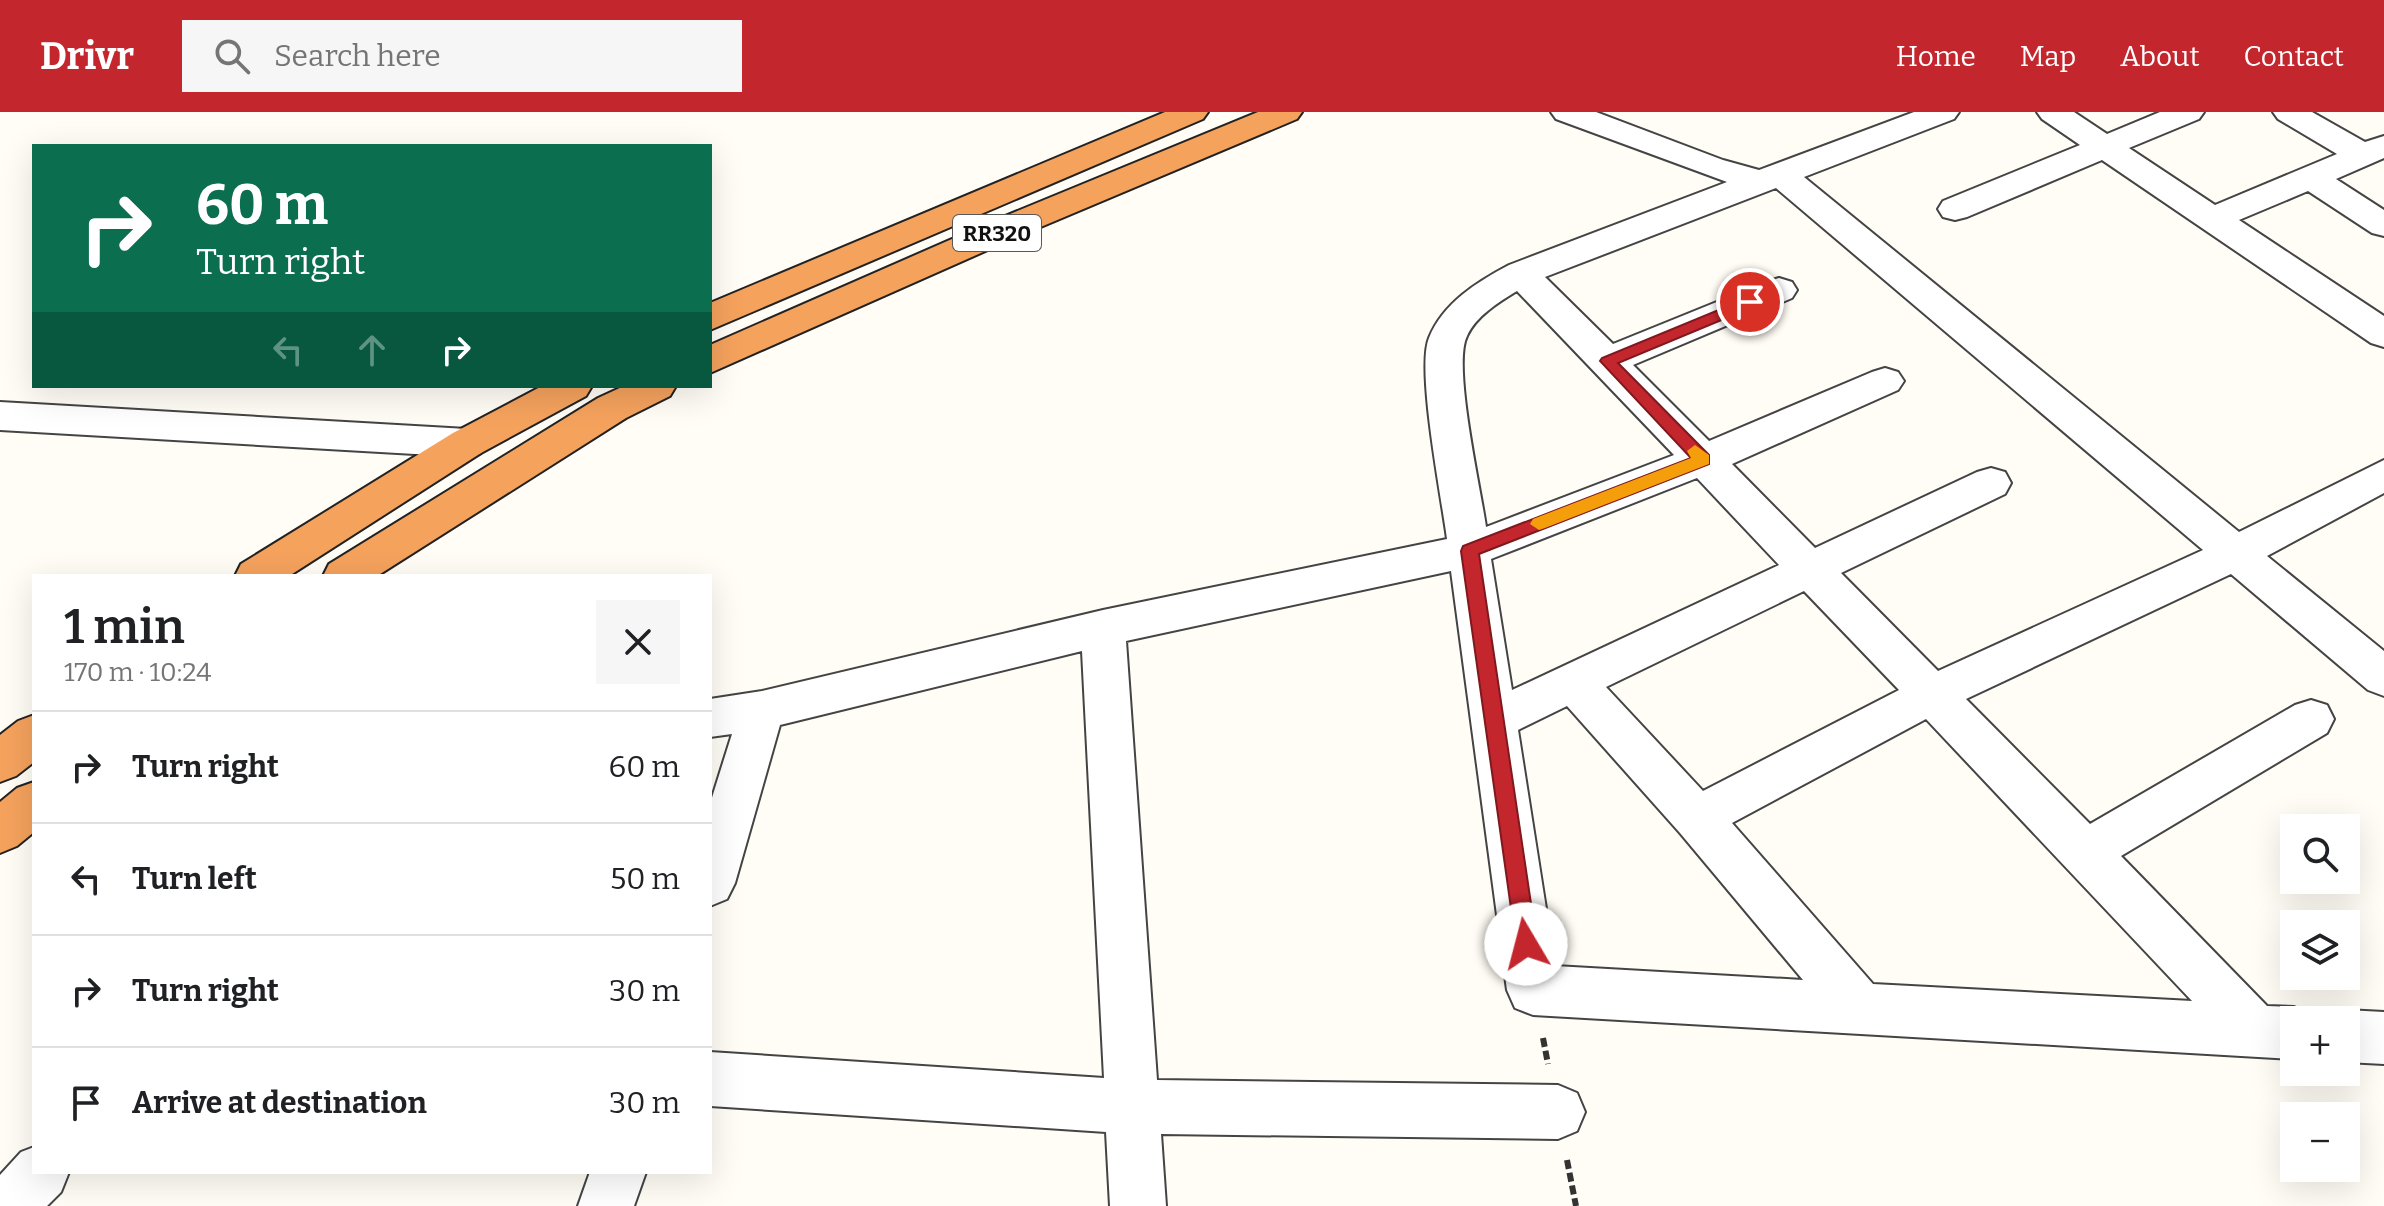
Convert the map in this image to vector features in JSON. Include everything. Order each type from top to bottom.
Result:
[{"type":"highway","name":"RR320","points":[[712,317],[769,290],[1192,112]]},
{"type":"highway","name":"RR320","points":[[712,359],[1005,229],[1286,112]]},
{"type":"highway","points":[[259,574],[467,443],[569,388]]},
{"type":"highway","points":[[347,574],[600,416],[653,388]]},
{"type":"highway","points":[[0,762],[32,737]]},
{"type":"highway","points":[[0,831],[32,805]]},
{"type":"street","points":[[1567,112],[1722,171],[1772,178],[2236,553],[2384,677]]},
{"type":"street","points":[[1943,112],[1521,273],[1490,290],[1463,316],[1446,340],[1444,376],[1533,990],[2274,1032]]},
{"type":"street","points":[[2053,112],[2212,219],[2376,319]]},
{"type":"street","points":[[1955,209],[2188,112]]},
{"type":"street","points":[[2289,112],[2374,150]]},
{"type":"street","points":[[2212,219],[2374,150]]},
{"type":"street","points":[[2311,178],[2384,225]]},
{"type":"street","points":[[1521,273],[2085,852],[2274,1032]]},
{"type":"street","points":[[1608,361],[1779,290]]},
{"type":"street","points":[[712,718],[762,710],[1103,628],[1469,551],[1703,460],[1885,381]]},
{"type":"street","points":[[0,416],[467,443]]},
{"type":"street","points":[[1494,720],[1991,483]]},
{"type":"street","points":[[1697,818],[1931,695],[2376,490]]},
{"type":"street","points":[[1103,628],[1138,1206]]},
{"type":"street","points":[[1573,682],[1697,818],[1862,1010]]},
{"type":"street","points":[[712,876],[762,710]]},
{"type":"street","points":[[2085,852],[2311,719]]},
{"type":"street","points":[[2360,1037],[2384,1038]]},
{"type":"street","points":[[712,1079],[1132,1107],[1558,1112]]},
{"type":"street","points":[[9,1206],[39,1174]]},
{"type":"street","points":[[606,1206],[617,1174]]},
{"type":"slow traffic","points":[[1539,524],[1703,460],[1695,451]]},
{"type":"route","points":[[1526,944],[1469,551],[1703,460],[1608,361],[1750,302]]}]
